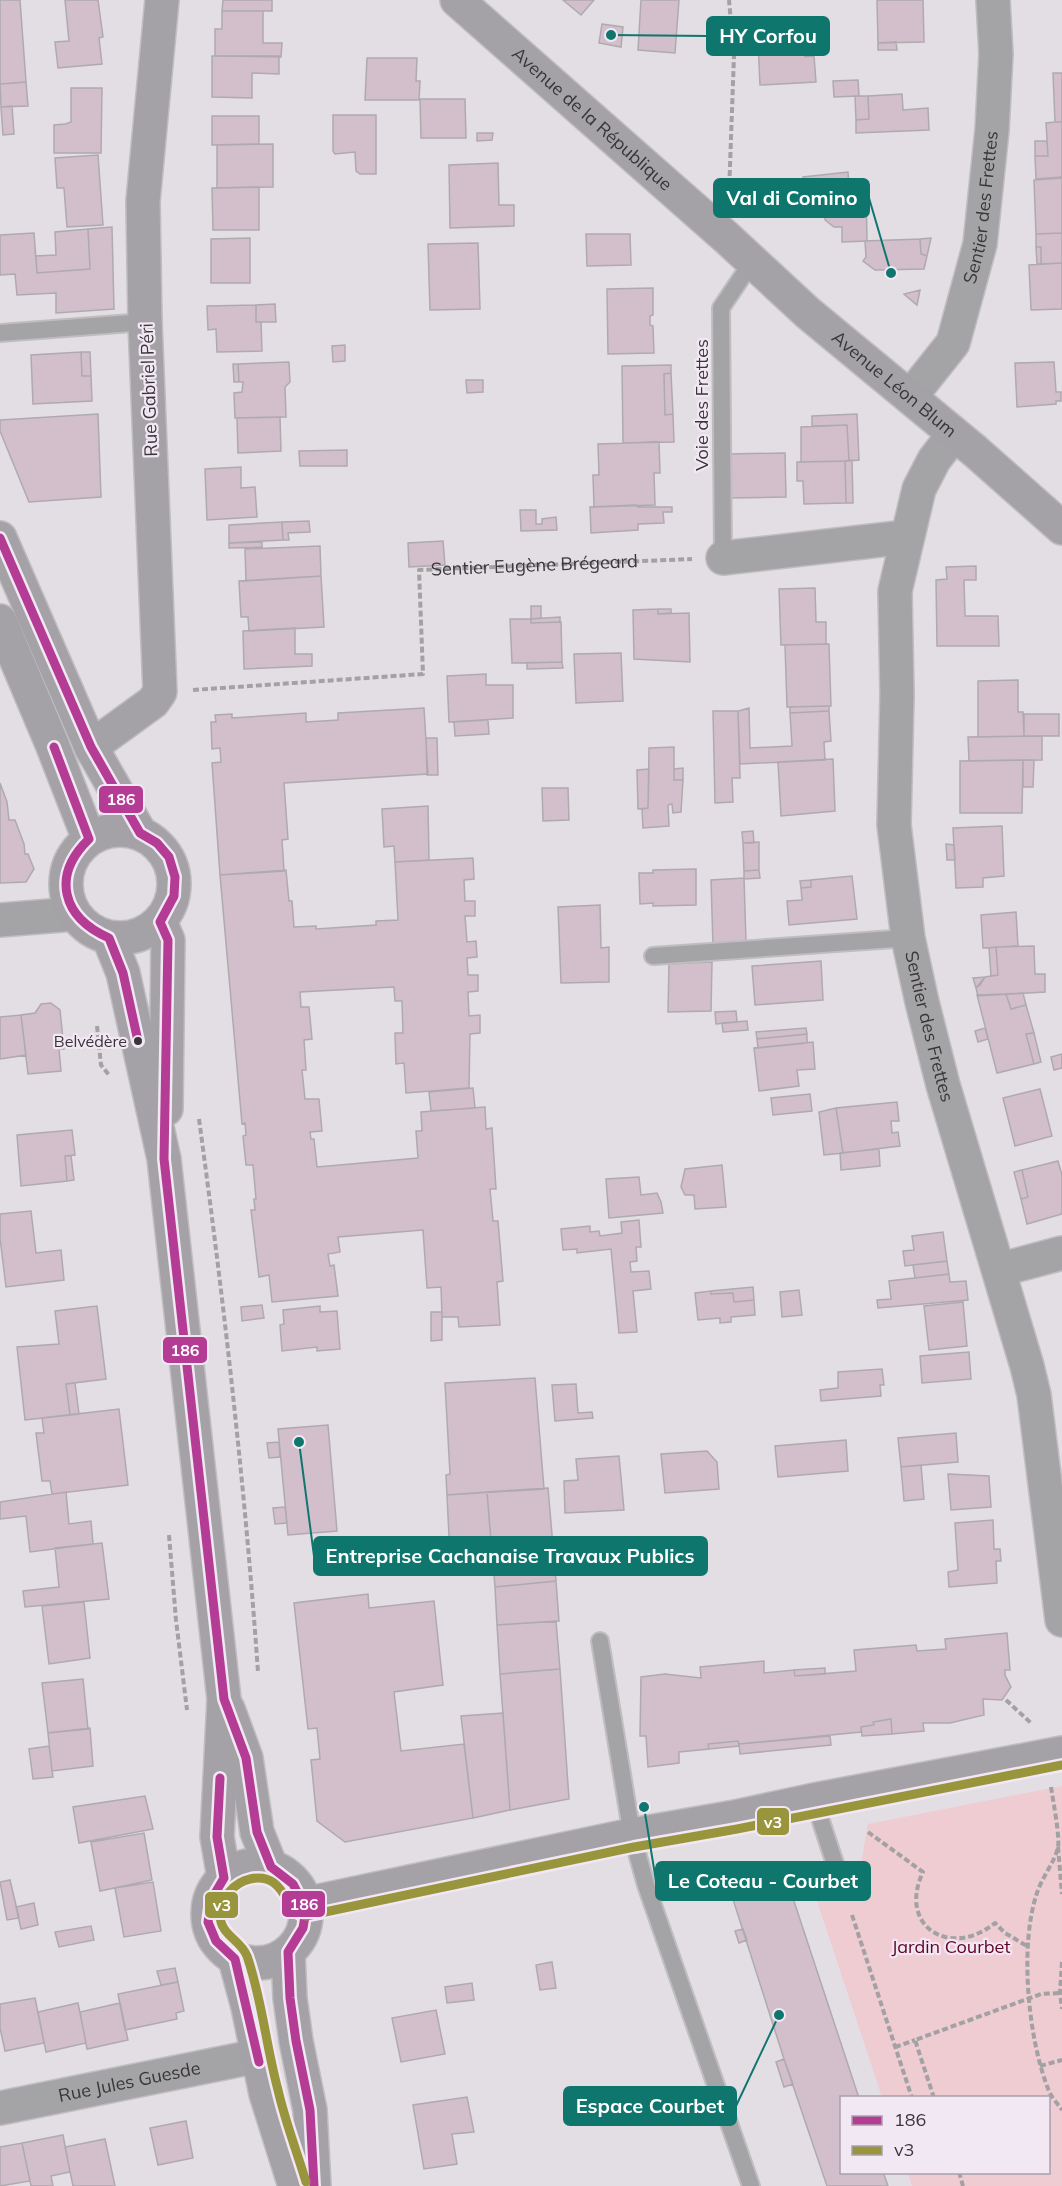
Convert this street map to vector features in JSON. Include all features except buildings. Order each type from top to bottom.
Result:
[{"type":"main road","name":"Rue Gabriel Péri","points":[[160,692],[145,322],[144,201],[162,0]]},
{"type":"main road","name":"Avenue de la République","points":[[457,0],[727,238]]},
{"type":"main road","name":"Avenue Léon Blum","points":[[727,238],[808,313],[954,434],[1062,528]]},
{"type":"main road","points":[[0,538],[92,747],[140,833]]},
{"type":"main road","points":[[0,621],[89,839]]},
{"type":"main road","points":[[92,747],[153,702],[160,692]]},
{"type":"main road","points":[[122,829],[140,833],[157,843],[168,857],[175,877],[174,896],[171,906],[160,922],[146,933],[131,938],[109,938],[94,932],[74,914],[68,900],[66,881],[68,870],[75,852],[89,839],[103,832],[122,829]]},
{"type":"main road","points":[[160,922],[168,940],[164,1159]]},
{"type":"main road","points":[[109,938],[123,973],[164,1159],[224,1699],[217,1837],[224,1878]]},
{"type":"main road","points":[[224,1699],[246,1758],[257,1832],[271,1867]]},
{"type":"main road","points":[[305,1904],[632,1835],[1062,1753]]},
{"type":"main road","points":[[254,1865],[271,1867],[285,1874],[296,1884],[305,1904],[304,1927],[298,1941],[288,1952],[272,1961],[253,1964],[236,1959],[222,1950],[213,1938],[208,1923],[207,1907],[212,1892],[224,1878],[238,1869],[254,1865]]},
{"type":"main road","points":[[288,1952],[290,1998],[296,2042],[310,2110],[314,2186]]},
{"type":"main road","points":[[236,1959],[266,2094],[295,2186]]},
{"type":"street","name":"Sentier des Frettes","points":[[910,397],[953,343],[980,244],[992,130],[996,54],[993,0]]},
{"type":"street","name":"Sentier des Frettes","points":[[954,434],[934,460],[919,489],[894,591],[897,695],[894,825],[908,938],[943,1085],[1027,1366],[1036,1406],[1062,1620]]},
{"type":"street","points":[[723,558],[906,537]]},
{"type":"street","points":[[0,920],[74,914]]},
{"type":"street","points":[[999,1270],[1062,1253]]},
{"type":"street","name":"Rue Jules Guesde","points":[[0,2108],[258,2056]]},
{"type":"lane","name":"Voie des Frettes","points":[[723,558],[721,308],[752,262]]},
{"type":"lane","points":[[0,333],[145,322]]},
{"type":"lane","points":[[653,956],[908,938]]},
{"type":"lane","points":[[600,1641],[632,1835],[646,1885],[751,2186]]},
{"type":"lane","points":[[814,1800],[844,1892]]},
{"type":"path","points":[[729,0],[734,55],[729,198]]},
{"type":"path","name":"Sentier Eugène Brégeard","points":[[160,692],[423,674],[418,570],[723,558]]},
{"type":"path","points":[[97,1023],[101,1065],[114,1080]]},
{"type":"path","points":[[199,1114],[218,1255],[246,1511],[258,1673]]},
{"type":"path","points":[[168,1528],[188,1717]]},
{"type":"path","points":[[1006,1700],[1030,1722]]},
{"type":"path","points":[[1051,1787],[1062,1894]]},
{"type":"path","points":[[868,1832],[923,1872],[916,1886],[915,1900],[918,1914],[935,1933],[958,1940],[987,1930],[995,1923],[1005,1933],[1027,1946]]},
{"type":"path","points":[[1058,1846],[1037,1892],[1030,1918],[1027,1946],[1029,1998],[1040,2066],[1050,2094],[1062,2110]]},
{"type":"path","points":[[844,1892],[912,2096]]},
{"type":"path","points":[[1062,1962],[1060,1993],[1062,2009]]},
{"type":"path","points":[[895,2047],[1041,1994],[1060,1993]]},
{"type":"path","points":[[915,2040],[934,2096]]},
{"type":"path","points":[[1040,2066],[1062,2060]]},
{"type":"green space","name":"Jardin Courbet","points":[[1062,1786],[1062,2186],[912,2186],[908,2174],[1050,2174],[1050,2096],[882,2096],[817,1901],[857,1887],[868,1824]]},
{"type":"transit line","name":"186","points":[[0,538],[91,747],[140,833],[157,843],[169,857],[175,877],[174,896],[160,922],[168,940],[164,1159],[224,1699],[246,1758],[257,1832],[271,1867],[293,1884],[304,1905],[303,1928],[288,1952],[290,1998],[310,2110],[314,2186]]},
{"type":"transit line","name":"186","points":[[54,747],[89,839],[69,867],[66,881],[67,894],[72,907],[81,919],[109,938],[123,973],[138,1041]]},
{"type":"transit line","name":"v3","points":[[306,2182],[281,2102],[247,1956],[223,1928],[221,1922],[220,1909],[225,1897],[234,1887],[244,1881],[262,1878],[271,1881],[293,1908],[299,1914],[306,1916],[634,1847],[1062,1765]]},
{"type":"transit line","name":"186","points":[[220,1778],[217,1837],[224,1878],[211,1900],[208,1922],[216,1941],[235,1959],[259,2062]]},
{"type":"place","name":"HY Corfou","points":[[611,35]]},
{"type":"place","name":"Val di Comino","points":[[891,273]]},
{"type":"place","name":"Belvédère","points":[[138,1041]]},
{"type":"place","name":"Entreprise Cachanaise Travaux Publics","points":[[299,1442]]},
{"type":"place","name":"Le Coteau - Courbet","points":[[644,1807]]},
{"type":"place","name":"Espace Courbet","points":[[779,2015]]}]
